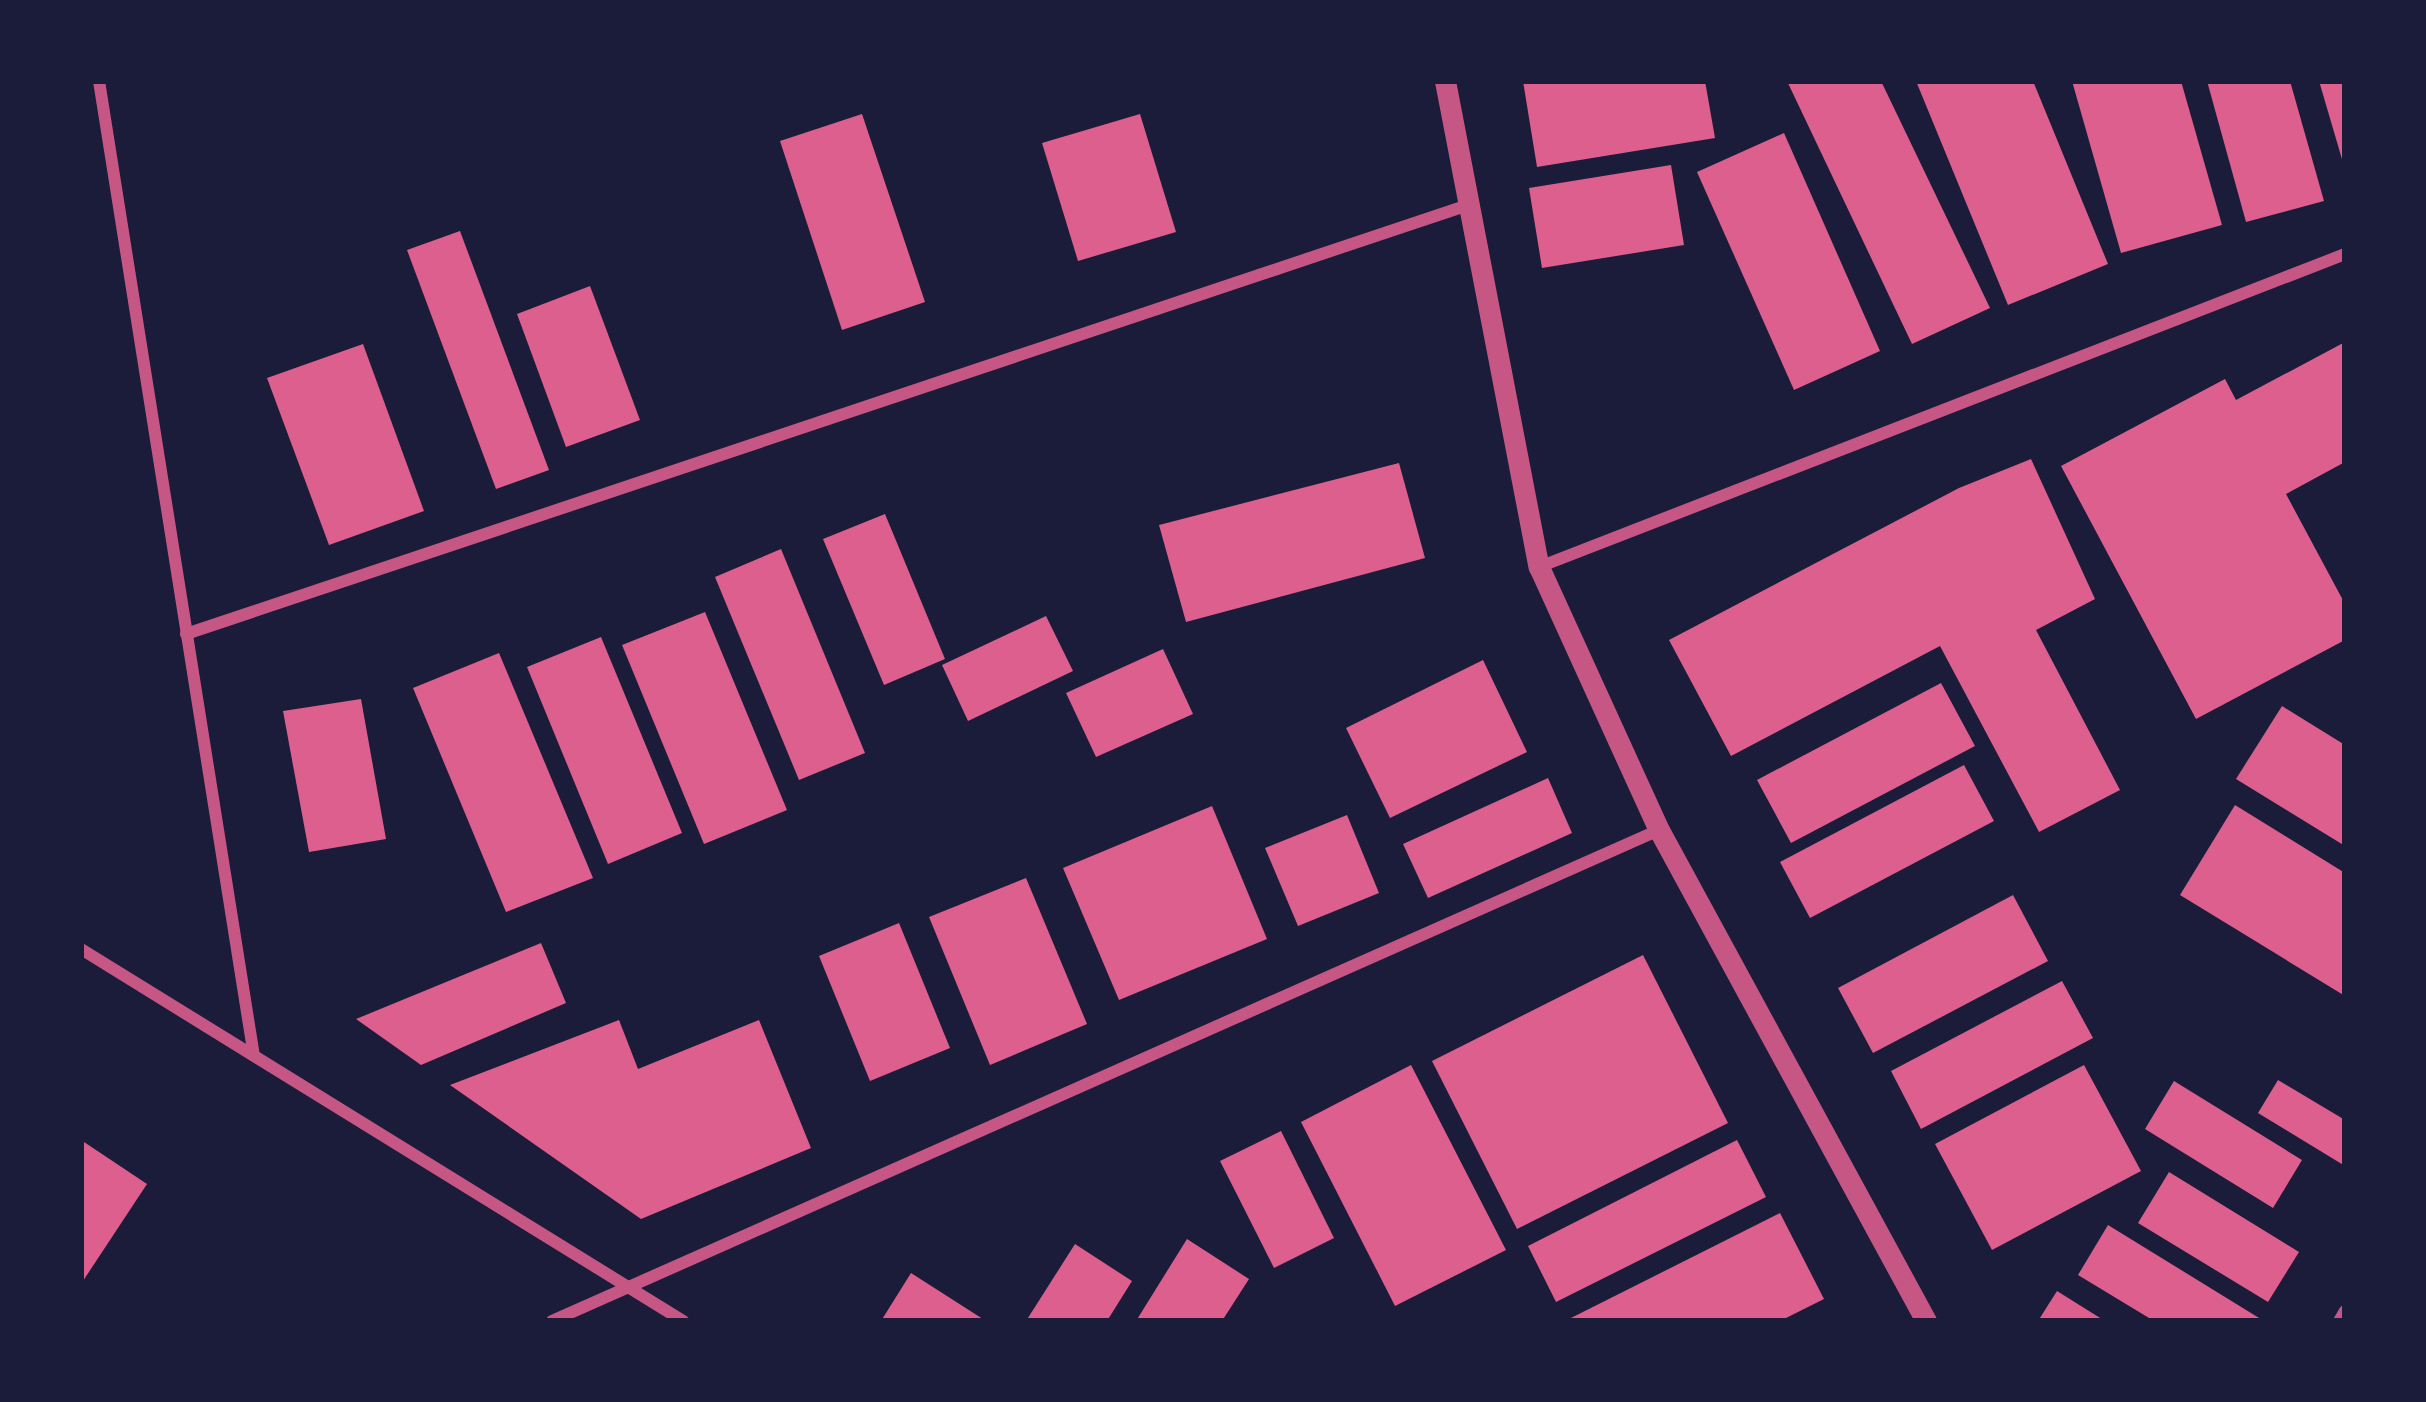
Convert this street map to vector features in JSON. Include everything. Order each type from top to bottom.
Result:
[{"type":"street","points":[[99,81],[254,1056]]},
{"type":"street","points":[[1444,81],[1539,567],[1659,830],[1926,1321]]},
{"type":"street","points":[[186,634],[1465,206]]},
{"type":"street","points":[[1539,567],[2345,254]]},
{"type":"street","points":[[553,1321],[1659,830]]},
{"type":"street","points":[[81,950],[682,1321]]},
{"type":"street","points":[[2339,1321],[2345,1312]]},
{"type":"building","points":[[1523,81],[1705,81],[1715,138],[1537,167]]},
{"type":"building","points":[[1787,81],[1881,81],[1990,308],[1912,344]]},
{"type":"building","points":[[1916,81],[2033,81],[2108,264],[2008,305]]},
{"type":"building","points":[[2072,81],[2181,81],[2222,225],[2121,253]]},
{"type":"building","points":[[2207,81],[2290,81],[2324,201],[2246,222]]},
{"type":"building","points":[[2319,81],[2345,81],[2345,166],[2344,166]]},
{"type":"building","points":[[862,114],[925,302],[842,330],[780,141]]},
{"type":"building","points":[[1140,114],[1176,232],[1078,261],[1042,143]]},
{"type":"building","points":[[1784,133],[1880,351],[1794,390],[1697,172]]},
{"type":"building","points":[[1671,165],[1684,245],[1542,268],[1529,188]]},
{"type":"building","points":[[460,231],[549,470],[496,489],[407,250]]},
{"type":"building","points":[[590,286],[640,420],[566,447],[517,314]]},
{"type":"building","points":[[2345,342],[2345,462],[2286,494],[2345,604],[2345,640],[2196,719],[2061,466],[2225,379],[2236,400]]},
{"type":"building","points":[[363,344],[424,511],[329,545],[267,378]]},
{"type":"building","points":[[2031,459],[2095,599],[2036,630],[2120,790],[2039,832],[1940,646],[1731,756],[1669,640],[1959,488]]},
{"type":"building","points":[[1399,463],[1425,558],[1186,622],[1159,525]]},
{"type":"building","points":[[885,514],[945,659],[884,685],[823,539]]},
{"type":"building","points":[[781,549],[865,753],[799,780],[715,577]]},
{"type":"building","points":[[705,612],[787,810],[704,844],[622,645]]},
{"type":"building","points":[[1046,616],[1073,671],[968,721],[942,665]]},
{"type":"building","points":[[601,637],[682,833],[608,864],[527,667]]},
{"type":"building","points":[[1163,649],[1193,714],[1096,757],[1066,693]]},
{"type":"building","points":[[499,653],[593,878],[506,912],[413,688]]},
{"type":"building","points":[[1483,660],[1527,752],[1390,818],[1346,728]]},
{"type":"building","points":[[1941,683],[1975,746],[1791,843],[1757,780]]},
{"type":"building","points":[[361,699],[386,839],[309,852],[283,711]]},
{"type":"building","points":[[2282,706],[2345,745],[2345,846],[2236,779]]},
{"type":"building","points":[[1964,765],[1994,821],[1810,918],[1780,862]]},
{"type":"building","points":[[1548,778],[1572,833],[1428,898],[1403,844]]},
{"type":"building","points":[[2235,805],[2345,873],[2345,996],[2180,895]]},
{"type":"building","points":[[1212,806],[1267,939],[1119,1000],[1063,868]]},
{"type":"building","points":[[1347,815],[1379,893],[1298,926],[1265,848]]},
{"type":"building","points":[[1026,878],[1087,1024],[990,1065],[929,917]]},
{"type":"building","points":[[2013,895],[2048,961],[1873,1053],[1838,988]]},
{"type":"building","points":[[899,923],[950,1048],[870,1081],[819,956]]},
{"type":"building","points":[[541,943],[566,1003],[421,1065],[356,1019]]},
{"type":"building","points":[[1643,955],[1728,1123],[1517,1229],[1432,1061]]},
{"type":"building","points":[[2062,981],[2093,1038],[1921,1129],[1891,1071]]},
{"type":"building","points":[[619,1020],[638,1069],[759,1020],[811,1148],[641,1219],[450,1085]]},
{"type":"building","points":[[1411,1065],[1506,1250],[1395,1306],[1301,1122]]},
{"type":"building","points":[[2084,1065],[2141,1171],[1992,1250],[1935,1144]]},
{"type":"building","points":[[2278,1080],[2345,1120],[2345,1166],[2258,1113]]},
{"type":"building","points":[[2174,1081],[2302,1160],[2273,1208],[2145,1129]]},
{"type":"building","points":[[1281,1131],[1334,1238],[1274,1268],[1220,1161]]},
{"type":"building","points":[[81,1140],[147,1184],[81,1284]]},
{"type":"building","points":[[1737,1140],[1766,1197],[1556,1302],[1528,1246]]},
{"type":"building","points":[[2169,1172],[2299,1252],[2268,1302],[2138,1223]]},
{"type":"building","points":[[1780,1213],[1824,1299],[1780,1321],[1565,1321]]},
{"type":"building","points":[[2108,1225],[2264,1321],[2154,1321],[2078,1275]]},
{"type":"building","points":[[1187,1239],[1249,1279],[1222,1321],[1136,1321]]},
{"type":"building","points":[[1075,1244],[1132,1281],[1107,1321],[1026,1321]]},
{"type":"building","points":[[911,1273],[986,1321],[881,1321]]},
{"type":"building","points":[[2057,1291],[2105,1321],[2038,1321]]}]
